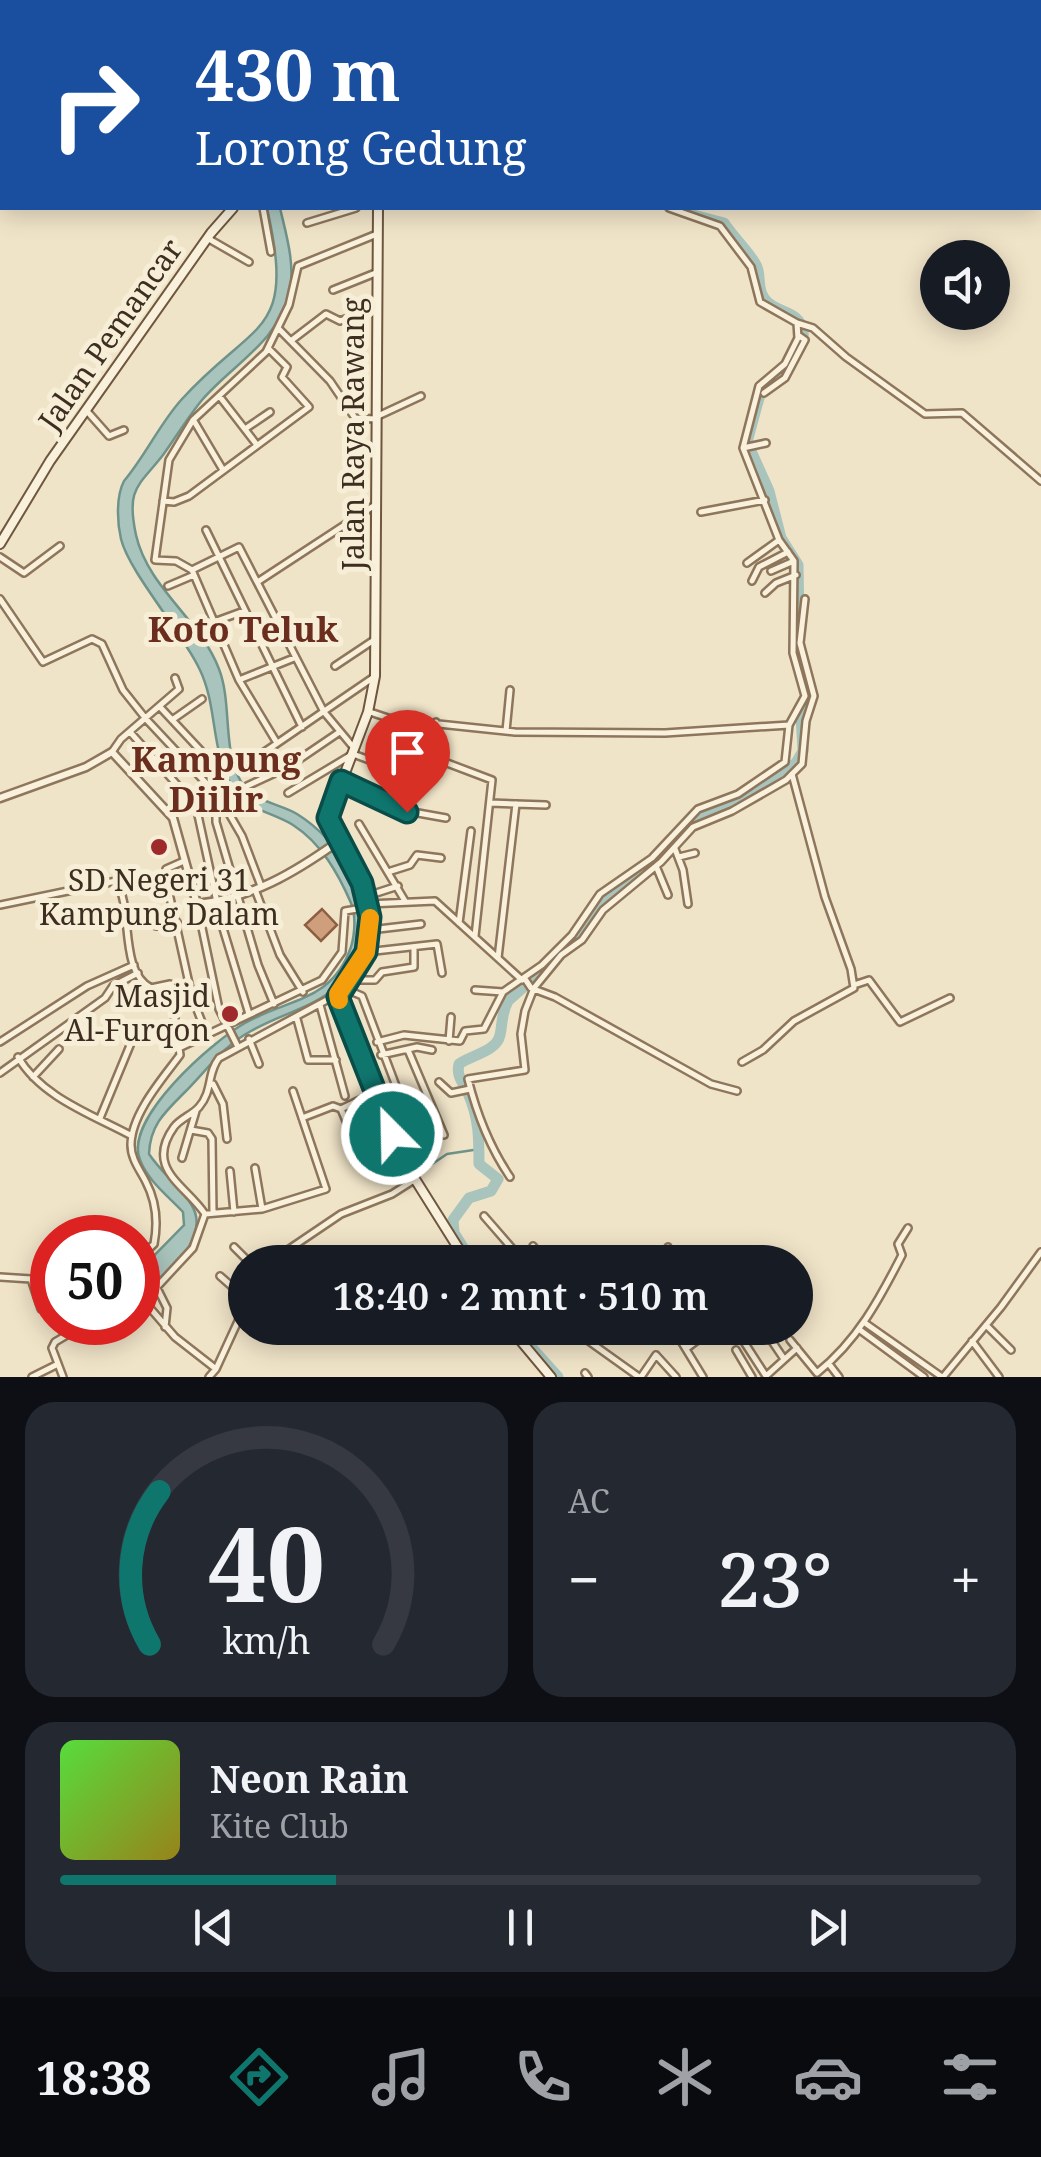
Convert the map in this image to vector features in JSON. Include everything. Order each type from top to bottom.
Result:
[{"type":"main road","name":"Jalan Pemancar","points":[[0,544],[86,410],[207,238],[232,210]]},
{"type":"main road","name":"Jalan Raya Rawang","points":[[344,987],[366,952],[370,930],[367,903],[328,818],[368,712],[376,676],[378,210]]},
{"type":"main road","points":[[344,987],[374,1093],[401,1156],[455,1245]]},
{"type":"main road","points":[[524,1345],[551,1377]]},
{"type":"street","points":[[263,210],[272,252]]},
{"type":"street","points":[[307,222],[349,210]]},
{"type":"street","points":[[674,210],[720,226],[751,266],[760,302],[807,325],[925,414],[966,416],[1041,482]]},
{"type":"street","points":[[277,743],[239,680],[193,572],[176,561],[155,560],[169,460],[193,420],[268,348],[291,300],[298,266],[378,234]]},
{"type":"street","points":[[207,238],[249,262]]},
{"type":"street","points":[[333,290],[378,272]]},
{"type":"street","points":[[292,340],[326,314],[340,321],[377,308]]},
{"type":"street","points":[[764,393],[786,378],[801,336],[797,323]]},
{"type":"street","points":[[278,328],[342,396],[354,418],[376,418],[421,396]]},
{"type":"street","points":[[510,1177],[484,1137],[482,1113],[468,1090],[468,1079],[525,1070],[522,1022],[527,983],[606,907],[656,866],[698,809],[738,794],[783,765],[791,723],[804,696],[792,652],[796,576],[794,562],[779,540],[747,447],[760,384],[781,370],[801,336]]},
{"type":"street","points":[[163,501],[174,502],[189,496],[310,405],[282,377],[287,366],[268,348]]},
{"type":"street","points":[[220,397],[257,444]]},
{"type":"street","points":[[86,410],[108,436],[124,430]]},
{"type":"street","points":[[245,429],[270,412]]},
{"type":"street","points":[[193,420],[223,470]]},
{"type":"street","points":[[747,447],[766,443]]},
{"type":"street","points":[[701,512],[765,500]]},
{"type":"street","points":[[258,582],[377,503]]},
{"type":"street","points":[[206,530],[302,726]]},
{"type":"street","points":[[747,563],[779,540]]},
{"type":"street","points":[[0,557],[24,573],[60,546]]},
{"type":"street","points":[[168,586],[239,546],[324,712],[354,752],[416,777],[436,722]]},
{"type":"street","points":[[752,581],[759,567],[788,552]]},
{"type":"street","points":[[770,571],[794,562]]},
{"type":"street","points":[[766,593],[776,582],[796,576]]},
{"type":"street","points":[[0,599],[42,662],[92,639],[99,640],[123,690],[222,800],[242,836],[280,954],[303,992]]},
{"type":"street","points":[[475,990],[503,992],[527,983],[561,955],[582,931],[600,894],[636,872],[693,827],[732,811],[792,774],[805,758],[806,721],[814,696],[800,643],[805,599]]},
{"type":"street","points":[[214,622],[244,611]]},
{"type":"street","points":[[335,666],[376,640]]},
{"type":"street","points":[[239,680],[294,658]]},
{"type":"street","points":[[242,762],[376,676]]},
{"type":"street","points":[[0,798],[86,767],[112,752],[180,687],[175,678]]},
{"type":"street","points":[[506,731],[510,690]]},
{"type":"street","points":[[172,720],[202,699]]},
{"type":"street","points":[[160,707],[201,751]]},
{"type":"street","points":[[368,712],[396,720],[506,731],[665,732],[806,721]]},
{"type":"street","points":[[379,765],[396,720]]},
{"type":"street","points":[[130,732],[196,806],[248,1014]]},
{"type":"street","points":[[247,786],[288,767],[338,734]]},
{"type":"street","points":[[112,752],[166,806],[186,860],[226,1026],[236,1045]]},
{"type":"street","points":[[288,792],[354,752]]},
{"type":"street","points":[[426,755],[460,765],[465,772],[490,777],[475,936]]},
{"type":"street","points":[[742,1062],[763,1050],[794,1020],[851,991],[854,985],[792,774]]},
{"type":"street","points":[[341,781],[407,812],[446,818]]},
{"type":"street","points":[[230,790],[216,811],[216,822],[258,965],[274,1004]]},
{"type":"street","points":[[490,803],[546,805]]},
{"type":"street","points":[[498,958],[516,804]]},
{"type":"street","points":[[360,824],[405,900]]},
{"type":"street","points":[[460,923],[471,830]]},
{"type":"street","points":[[197,904],[259,890],[337,843]]},
{"type":"street","points":[[672,845],[679,858],[688,904]]},
{"type":"street","points":[[679,858],[695,853]]},
{"type":"street","points":[[389,871],[410,865],[417,854],[440,858]]},
{"type":"street","points":[[186,860],[165,872],[192,997],[206,1035]]},
{"type":"street","points":[[656,866],[668,895]]},
{"type":"street","points":[[0,905],[116,881],[124,899],[125,932],[138,973],[148,988],[170,984],[179,1058],[161,1077],[132,1136],[132,1152],[151,1192],[156,1215]]},
{"type":"street","points":[[179,1048],[322,980],[338,960],[348,910],[398,886]]},
{"type":"street","points":[[367,903],[432,900],[527,983],[711,1084],[737,1090]]},
{"type":"street","points":[[148,915],[156,926],[177,922]]},
{"type":"street","points":[[370,930],[421,924]]},
{"type":"street","points":[[366,952],[437,944],[442,973]]},
{"type":"street","points":[[182,1158],[196,1111],[213,1084],[214,1064],[236,1045],[296,1018],[344,987],[375,980],[382,972],[414,966],[414,948]]},
{"type":"street","points":[[0,1042],[88,986],[134,964]]},
{"type":"street","points":[[0,1072],[105,998],[113,986],[138,973]]},
{"type":"street","points":[[854,985],[869,980],[900,1022],[950,998]]},
{"type":"street","points":[[341,1109],[352,1135],[383,1170],[413,1146],[416,1139],[381,1055],[362,996],[344,987]]},
{"type":"street","points":[[378,1042],[404,1035],[462,1040],[464,1031],[484,1029],[503,992]]},
{"type":"street","points":[[320,1004],[345,1096]]},
{"type":"street","points":[[449,1041],[451,1017]]},
{"type":"street","points":[[296,1018],[308,1060],[336,1060]]},
{"type":"street","points":[[249,1039],[259,1064]]},
{"type":"street","points":[[100,1118],[131,1043]]},
{"type":"street","points":[[33,1077],[60,1049]]},
{"type":"street","points":[[408,1050],[444,1136]]},
{"type":"street","points":[[381,1055],[432,1050]]},
{"type":"street","points":[[18,1057],[33,1077],[72,1106],[132,1136]]},
{"type":"street","points":[[440,1082],[450,1093],[468,1090]]},
{"type":"street","points":[[213,1084],[223,1104],[227,1140]]},
{"type":"street","points":[[205,1214],[262,1209],[326,1190],[293,1092]]},
{"type":"street","points":[[302,1118],[333,1106],[341,1109],[374,1093]]},
{"type":"street","points":[[358,1102],[373,1137]]},
{"type":"street","points":[[196,1111],[174,1128],[165,1166],[174,1182],[205,1214]]},
{"type":"street","points":[[191,1130],[208,1133],[212,1139],[213,1213]]},
{"type":"street","points":[[255,1168],[262,1209]]},
{"type":"street","points":[[230,1171],[234,1212]]},
{"type":"street","points":[[295,1245],[341,1214],[392,1194],[414,1180]]},
{"type":"street","points":[[160,1285],[193,1248],[205,1214]]},
{"type":"street","points":[[484,1216],[509,1245]]},
{"type":"street","points":[[794,1345],[817,1374],[829,1364],[865,1323],[902,1254],[898,1244],[908,1228]]},
{"type":"street","points":[[865,1323],[942,1377],[1041,1252]]},
{"type":"street","points":[[220,1276],[228,1283]]},
{"type":"street","points":[[0,1277],[30,1280]]},
{"type":"street","points":[[160,1294],[167,1308],[166,1327]]},
{"type":"street","points":[[160,1320],[216,1369]]},
{"type":"street","points":[[986,1326],[1011,1350]]},
{"type":"street","points":[[860,1330],[924,1377]]},
{"type":"street","points":[[972,1341],[1000,1377]]},
{"type":"street","points":[[209,1377],[228,1343]]},
{"type":"street","points":[[53,1345],[64,1377]]},
{"type":"street","points":[[594,1345],[640,1377],[656,1356],[676,1377]]},
{"type":"street","points":[[685,1345],[703,1377]]},
{"type":"street","points":[[687,1348],[690,1345]]},
{"type":"street","points":[[746,1345],[766,1377],[796,1348]]},
{"type":"street","points":[[775,1345],[784,1358]]},
{"type":"street","points":[[736,1350],[752,1377]]},
{"type":"street","points":[[32,1377],[58,1364]]},
{"type":"street","points":[[829,1364],[838,1377]]},
{"type":"water","points":[[267,210],[280,210],[289,249],[291,280],[284,308],[266,338],[202,400],[141,482],[134,497],[133,519],[151,571],[200,634],[219,669],[237,774],[249,791],[297,814],[327,839],[359,890],[365,929],[361,948],[342,981],[316,1001],[232,1044],[160,1120],[149,1154],[191,1204],[196,1230],[182,1256],[160,1278],[160,1250],[184,1225],[183,1212],[153,1181],[140,1160],[138,1143],[145,1124],[174,1083],[231,1032],[321,989],[333,979],[343,965],[353,936],[351,903],[320,850],[293,825],[254,807],[235,791],[221,761],[199,668],[134,568],[119,525],[118,501],[124,481],[182,399],[263,322],[272,304],[276,281]]},
{"type":"building","points":[[322,909],[337,925],[321,941],[305,925]]},
{"type":"waterway","points":[[461,1245],[454,1233],[453,1220],[469,1198],[491,1191],[498,1179],[479,1164],[476,1120],[459,1076],[459,1064],[494,1045],[508,1001],[582,935],[609,894],[642,874],[701,814],[733,804],[796,763],[803,751],[801,715],[808,696],[795,641],[799,620],[798,565],[781,538],[769,491],[747,442],[762,387],[794,357],[803,337],[802,327],[796,318],[764,298],[755,262],[724,223],[682,212]]},
{"type":"waterway","points":[[416,1175],[447,1154],[480,1149]]},
{"type":"waterway","points":[[389,1192],[409,1180]]},
{"type":"waterway","points":[[291,1245],[323,1223]]},
{"type":"waterway","points":[[529,1345],[558,1377]]},
{"type":"slow traffic","points":[[339,1000],[338,994],[366,952],[370,918]]},
{"type":"place","name":"SD Negeri 31 Kampung Dalam","points":[[159,847]]},
{"type":"place","name":"Masjid Al-Furqon","points":[[230,1014]]},
{"type":"district","name":"Koto Teluk","points":[[243,630]]},
{"type":"district","name":"Kampung Diilir","points":[[216,780]]},
{"type":"route","points":[[392,1134],[338,997],[366,952],[370,917],[362,883],[328,818],[341,781],[407,812]]}]
